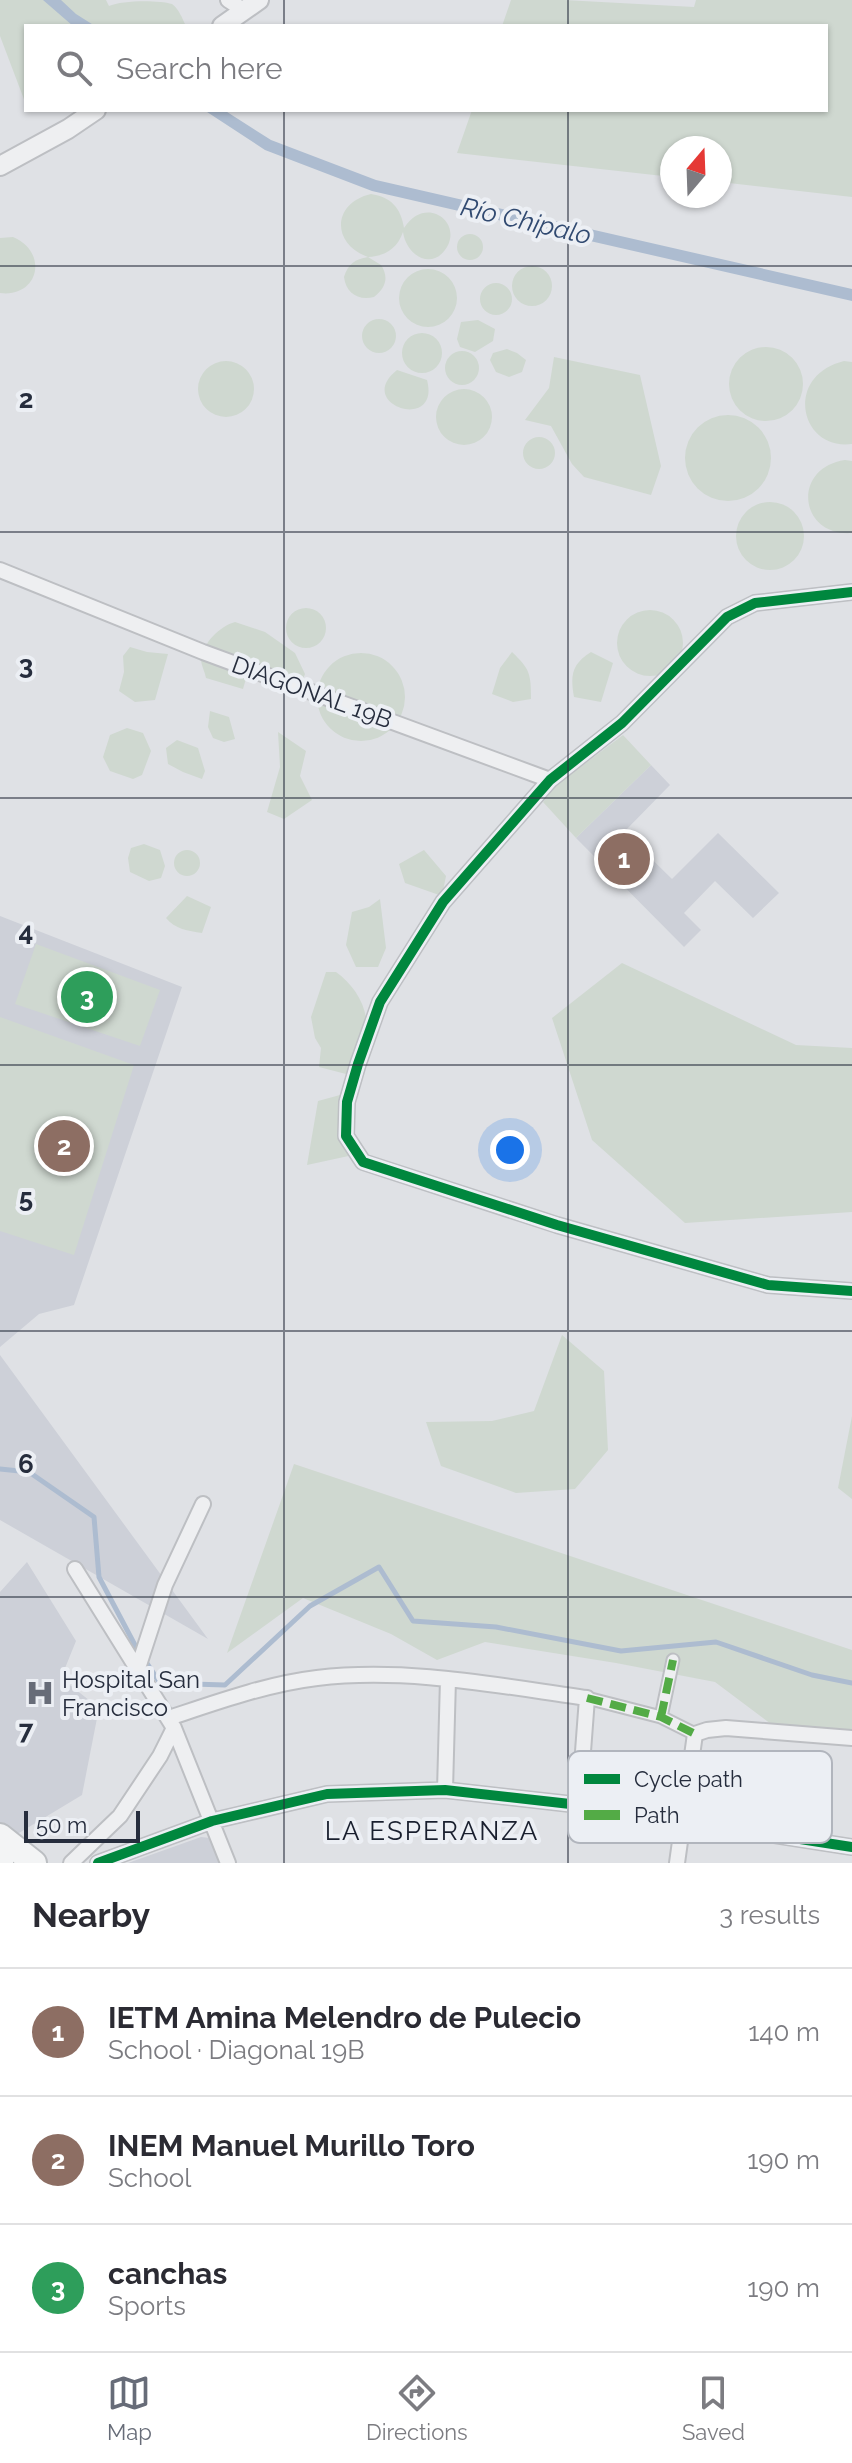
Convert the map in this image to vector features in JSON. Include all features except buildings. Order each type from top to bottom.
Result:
[{"type":"main road","points":[[0,1836],[34,1863]]},
{"type":"street","points":[[228,0],[252,6]]},
{"type":"street","points":[[225,24],[252,6]]},
{"type":"street","points":[[0,166],[93,112]]},
{"type":"street","name":"DIAGONAL 19B","points":[[0,570],[203,652],[550,780]]},
{"type":"street","points":[[852,592],[755,603],[727,617],[614,729],[550,780],[443,902],[380,1002],[347,1102],[346,1136],[363,1162],[557,1225],[768,1285],[852,1291]]},
{"type":"street","points":[[139,1667],[165,1585],[203,1504]]},
{"type":"street","points":[[75,1569],[139,1667],[171,1723],[228,1863]]},
{"type":"street","points":[[661,1717],[673,1660]]},
{"type":"street","points":[[71,1863],[120,1816],[160,1756],[171,1723],[216,1702],[317,1678],[448,1679],[587,1698],[661,1717],[695,1734],[726,1728],[852,1738]]},
{"type":"street","points":[[445,1790],[448,1679]]},
{"type":"street","points":[[583,1751],[587,1698]]},
{"type":"street","points":[[693,1751],[695,1734]]},
{"type":"street","points":[[98,1863],[212,1821],[327,1794],[445,1790],[568,1804]]},
{"type":"street","points":[[677,1863],[680,1843]]},
{"type":"street","points":[[826,1843],[852,1847]]},
{"type":"shaded area","points":[[0,0],[106,0],[109,6],[150,1],[166,3],[177,8],[185,24],[24,24],[24,99],[0,36]]},
{"type":"shaded area","points":[[511,0],[694,7],[696,0],[852,0],[852,197],[732,183],[732,136],[660,136],[660,176],[457,153],[471,112],[828,112],[828,24],[503,24]]},
{"type":"shaded area","points":[[371,194],[394,205],[404,228],[412,218],[431,213],[439,215],[450,228],[447,247],[434,258],[420,258],[414,253],[403,232],[390,250],[368,257],[347,243],[341,224],[349,206]]},
{"type":"shaded area","points":[[470,234],[479,238],[483,247],[479,256],[470,260],[461,256],[457,247],[461,238]]},
{"type":"shaded area","points":[[13,237],[32,253],[35,272],[24,288],[13,293],[0,293],[0,238]]},
{"type":"shaded area","points":[[368,257],[381,265],[385,282],[374,297],[363,298],[350,291],[344,277],[353,263]]},
{"type":"shaded area","points":[[532,266],[546,272],[552,286],[546,300],[532,306],[518,300],[512,286],[518,272]]},
{"type":"shaded area","points":[[428,269],[448,278],[457,298],[448,318],[428,327],[408,318],[399,298],[408,278]]},
{"type":"shaded area","points":[[496,283],[507,288],[512,299],[507,310],[496,315],[485,310],[480,299],[485,288]]},
{"type":"shaded area","points":[[379,319],[391,324],[396,336],[391,348],[379,353],[367,348],[362,336],[367,324]]},
{"type":"shaded area","points":[[478,320],[495,329],[493,341],[475,352],[460,347],[457,339],[461,322]]},
{"type":"shaded area","points":[[422,333],[436,339],[442,353],[436,367],[422,373],[408,367],[402,353],[408,339]]},
{"type":"shaded area","points":[[766,347],[780,350],[792,358],[800,370],[803,384],[800,398],[792,410],[780,418],[766,421],[752,418],[740,410],[732,398],[729,384],[732,370],[740,358],[752,350]]},
{"type":"shaded area","points":[[507,349],[526,360],[522,372],[509,377],[496,372],[490,360],[493,353]]},
{"type":"shaded area","points":[[462,351],[474,356],[479,368],[474,380],[462,385],[450,380],[445,368],[450,356]]},
{"type":"shaded area","points":[[554,357],[640,375],[661,466],[651,495],[584,477],[572,464],[551,426],[525,420],[549,388]]},
{"type":"shaded area","points":[[226,361],[246,369],[254,389],[246,409],[226,417],[206,409],[198,389],[206,369]]},
{"type":"shaded area","points":[[844,361],[852,362],[852,444],[834,443],[820,436],[811,425],[806,411],[806,396],[812,381],[825,369]]},
{"type":"shaded area","points":[[397,370],[427,380],[428,396],[422,406],[401,408],[391,403],[385,394],[386,383]]},
{"type":"shaded area","points":[[464,389],[484,397],[492,417],[484,437],[464,445],[444,437],[436,417],[444,397]]},
{"type":"shaded area","points":[[728,415],[745,418],[759,427],[768,441],[771,458],[768,475],[759,489],[745,498],[728,501],[711,498],[697,489],[688,475],[685,458],[688,441],[697,427],[711,418]]},
{"type":"shaded area","points":[[539,437],[550,442],[555,453],[550,464],[539,469],[528,464],[523,453],[528,442]]},
{"type":"shaded area","points":[[845,460],[852,461],[852,533],[834,531],[821,524],[812,514],[808,501],[816,475],[828,466]]},
{"type":"shaded area","points":[[763,502],[777,502],[789,507],[799,517],[804,536],[799,555],[789,565],[777,570],[763,570],[751,565],[741,555],[736,543],[736,529],[741,517],[751,507]]},
{"type":"shaded area","points":[[306,608],[320,614],[326,628],[320,642],[306,648],[292,642],[286,628],[292,614]]},
{"type":"shaded area","points":[[650,610],[663,612],[678,625],[683,643],[681,656],[668,671],[650,676],[637,674],[622,661],[617,643],[619,630],[632,615]]},
{"type":"shaded area","points":[[235,622],[265,632],[295,653],[305,674],[303,679],[249,668],[243,689],[206,678],[201,659],[205,647],[218,631]]},
{"type":"shaded area","points":[[130,647],[168,654],[155,700],[135,702],[119,691],[124,672],[123,656]]},
{"type":"shaded area","points":[[512,652],[528,672],[531,699],[513,702],[492,694],[500,668]]},
{"type":"shaded area","points":[[591,652],[613,663],[601,702],[574,697],[574,671]]},
{"type":"shaded area","points":[[361,653],[378,657],[392,666],[401,680],[405,697],[401,714],[392,728],[378,737],[361,741],[344,737],[330,728],[321,714],[317,697],[321,680],[330,666],[344,657]]},
{"type":"shaded area","points":[[210,711],[229,717],[235,739],[224,742],[213,738],[208,727]]},
{"type":"shaded area","points":[[127,728],[143,733],[151,751],[142,775],[133,779],[110,771],[103,757],[110,735]]},
{"type":"shaded area","points":[[278,732],[306,751],[300,776],[312,800],[284,819],[267,812],[280,767]]},
{"type":"shaded area","points":[[623,735],[651,765],[576,838],[543,802],[558,784]]},
{"type":"shaded area","points":[[177,740],[198,748],[205,771],[202,779],[168,764],[166,748]]},
{"type":"shaded area","points":[[651,765],[670,785],[624,832],[672,879],[718,833],[779,893],[753,918],[715,881],[684,913],[701,930],[684,947],[576,838]]},
{"type":"shaded area","points":[[144,844],[160,850],[165,866],[161,878],[149,881],[130,872],[128,858],[131,848]]},
{"type":"shaded area","points":[[187,850],[196,854],[200,863],[196,872],[187,876],[178,872],[174,863],[178,854]]},
{"type":"shaded area","points":[[424,850],[446,876],[442,896],[405,883],[399,864]]},
{"type":"shaded area","points":[[187,896],[211,907],[202,933],[178,927],[166,918]]},
{"type":"shaded area","points":[[380,899],[386,948],[378,967],[356,967],[346,945],[352,912],[369,907]]},
{"type":"shaded area","points":[[0,916],[182,987],[74,1305],[39,1314],[0,1347]]},
{"type":"shaded area","points":[[36,944],[160,990],[140,1046],[15,1004]]},
{"type":"shaded area","points":[[622,963],[796,1045],[852,1048],[852,1212],[685,1223],[592,1140],[552,1018]]},
{"type":"shaded area","points":[[326,972],[336,972],[350,985],[361,1002],[366,1020],[365,1040],[346,1074],[319,1067],[321,1048],[315,1038],[311,1017]]},
{"type":"shaded area","points":[[0,1017],[134,1065],[74,1255],[0,1231]]},
{"type":"shaded area","points":[[340,1095],[347,1123],[367,1152],[307,1165],[318,1101]]},
{"type":"shaded area","points":[[562,1335],[604,1371],[608,1450],[575,1489],[516,1493],[441,1466],[426,1422],[492,1421],[534,1411]]},
{"type":"shaded area","points":[[0,1355],[208,1639],[0,1520]]},
{"type":"shaded area","points":[[852,1416],[852,1499],[838,1488]]},
{"type":"shaded area","points":[[294,1464],[852,1650],[852,1734],[779,1730],[715,1682],[616,1663],[485,1642],[437,1660],[391,1634],[303,1598],[227,1653]]},
{"type":"shaded area","name":"Hospital San Francisco","points":[[27,1562],[76,1641],[61,1678],[99,1708],[82,1795],[14,1836],[0,1826],[0,1592]]},
{"type":"shaded area","points":[[201,1837],[210,1838],[220,1863],[128,1863]]},
{"type":"water","points":[[43,0],[61,0],[92,24],[71,24]]},
{"type":"water","name":"Río Chipalo","points":[[207,112],[227,112],[271,140],[376,180],[852,289],[852,301],[372,191],[265,150]]},
{"type":"waterway","points":[[0,1469],[29,1472],[94,1517],[99,1577],[136,1647],[160,1683],[225,1685],[310,1606],[379,1567],[413,1621],[496,1627],[621,1651],[716,1642],[812,1675],[852,1683]]},
{"type":"marked path","points":[[661,1717],[673,1660]]},
{"type":"marked path","points":[[587,1698],[661,1717],[695,1734]]},
{"type":"cycle path","points":[[852,592],[755,603],[727,617],[622,723],[550,780],[443,902],[380,1002],[347,1102],[346,1136],[363,1162],[557,1225],[768,1285],[852,1291]]},
{"type":"cycle path","points":[[98,1863],[212,1821],[327,1794],[445,1790],[568,1804]]},
{"type":"cycle path","points":[[826,1843],[852,1847]]},
{"type":"place","name":"IETM Amina Melendro de Pulecio","points":[[624,859]]},
{"type":"place","name":"canchas","points":[[87,997]]},
{"type":"place","name":"INEM Manuel Murillo Toro","points":[[64,1146]]},
{"type":"place","name":"Hospital San Francisco","points":[[40,1693]]},
{"type":"district","name":"LA ESPERANZA","points":[[432,1831]]}]
